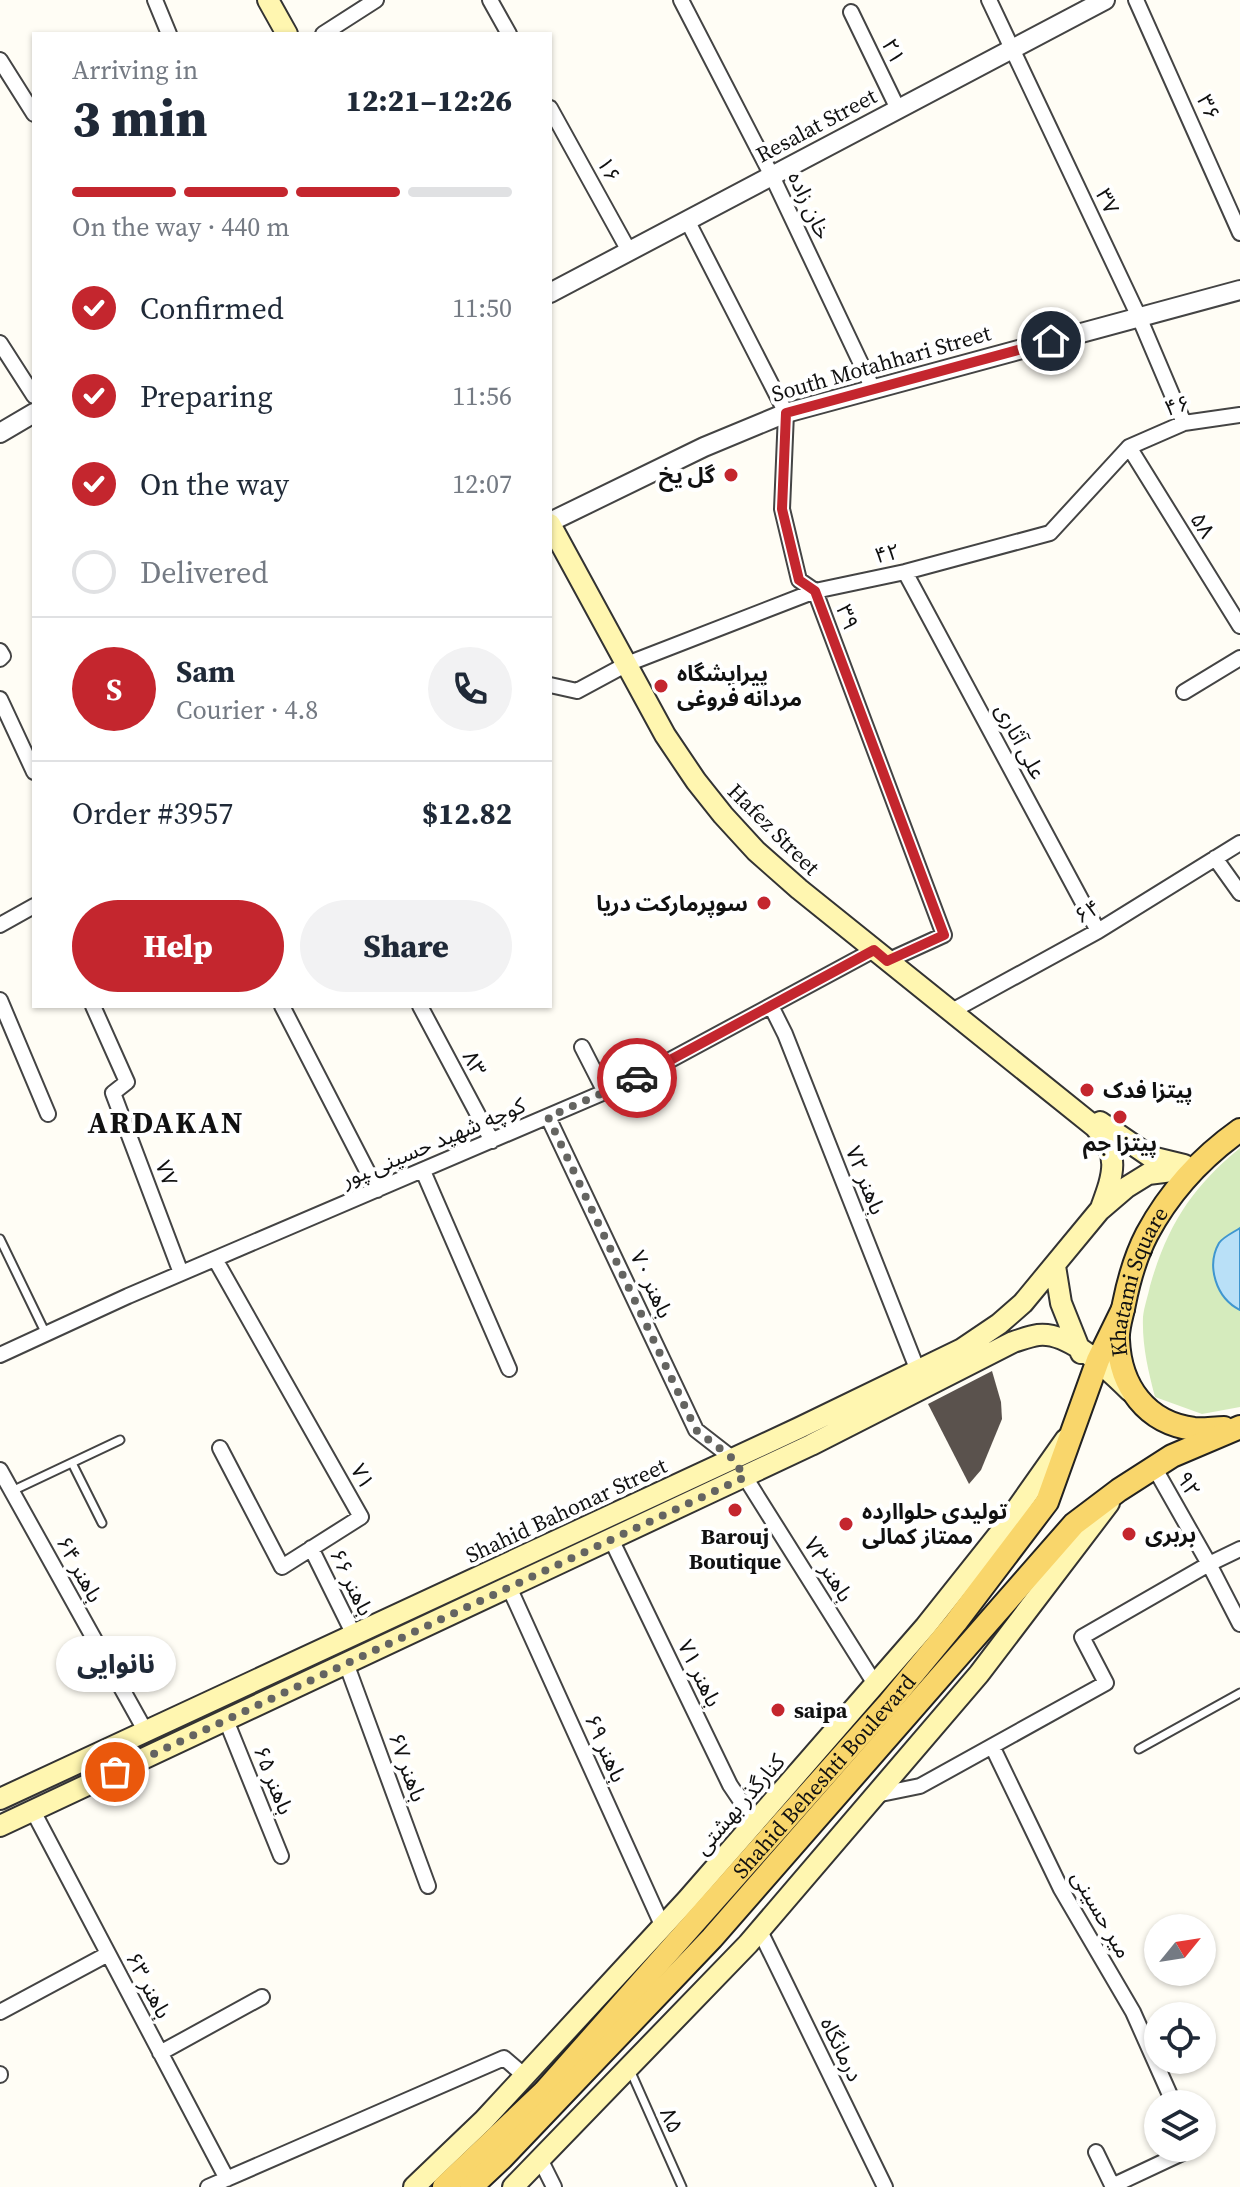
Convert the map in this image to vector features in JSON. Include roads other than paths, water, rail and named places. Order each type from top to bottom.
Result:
[{"type":"main road","points":[[268,0],[286,32]]},
{"type":"main road","name":"Hafez Street","points":[[552,527],[665,735],[723,815],[788,880],[1105,1137],[1111,1149],[1112,1179],[1099,1211]]},
{"type":"main road","name":"Hafez Street","points":[[1052,1091],[1151,1157],[1196,1168]]},
{"type":"main road","name":"Khatami Square","points":[[1240,1130],[1196,1168],[1147,1233],[1131,1269],[1117,1337],[1122,1367],[1131,1392],[1148,1411],[1170,1423],[1195,1429],[1240,1425]]},
{"type":"main road","name":"Shahid Bahonar Street","points":[[0,1799],[799,1428],[962,1349],[1023,1303],[1099,1211],[1127,1187],[1148,1174],[1196,1168]]},
{"type":"main road","points":[[1055,1266],[1061,1303],[1089,1354]]},
{"type":"main road","name":"Shahid Beheshti Boulevard","points":[[444,2187],[544,2092],[889,1703],[947,1633],[1047,1502],[1086,1394],[1089,1354],[1123,1309]]},
{"type":"main road","name":"Shahid Bahonar Street","points":[[0,1826],[745,1477],[975,1364],[1013,1342],[1039,1334],[1061,1339],[1089,1354],[1131,1392]]},
{"type":"main road","name":"Shahid Beheshti Boulevard","points":[[471,2187],[712,1938],[1074,1524],[1172,1456],[1240,1425]]},
{"type":"main road","name":"کنارگذر بهشتی","points":[[414,2187],[484,2120],[663,1927],[925,1627],[999,1534],[1073,1429]]},
{"type":"main road","points":[[732,1458],[745,1477]]},
{"type":"main road","points":[[513,2187],[760,1931],[979,1674],[1119,1490]]},
{"type":"street","points":[[155,0],[168,32]]},
{"type":"street","points":[[326,32],[376,0]]},
{"type":"street","points":[[490,0],[508,32]]},
{"type":"street","name":"خان زاده","points":[[681,0],[772,176],[873,389]]},
{"type":"street","name":"۳۷","points":[[989,0],[1139,317],[1184,423]]},
{"type":"street","name":"Resalat Street","points":[[552,292],[1105,0]]},
{"type":"street","name":"۳۶","points":[[1136,0],[1240,233]]},
{"type":"street","name":"۲۱","points":[[851,12],[898,109]]},
{"type":"street","points":[[0,60],[32,111]]},
{"type":"street","name":"۱۶","points":[[552,112],[629,251]]},
{"type":"street","name":"۳۹","points":[[687,220],[786,413],[782,509],[799,580],[815,591],[944,935],[881,956]]},
{"type":"street","name":"South Motahhari Street","points":[[552,522],[704,447],[786,413],[1240,290]]},
{"type":"street","points":[[0,343],[32,393]]},
{"type":"street","points":[[0,433],[32,414]]},
{"type":"street","name":"۴۶","points":[[1129,447],[1184,423],[1240,415]]},
{"type":"street","name":"۴۲","points":[[552,685],[577,691],[627,664],[815,591],[905,572],[1050,533],[1129,447]]},
{"type":"street","name":"۵۸","points":[[1129,447],[1240,626]]},
{"type":"street","name":"علی آثاری","points":[[905,572],[1098,931]]},
{"type":"street","points":[[1184,692],[1240,658]]},
{"type":"street","points":[[0,699],[32,768]]},
{"type":"street","name":"۶۴","points":[[952,1011],[1098,931],[1240,843]]},
{"type":"street","points":[[1215,858],[1240,893]]},
{"type":"street","points":[[0,925],[32,907]]},
{"type":"street","name":"کوچه شهید حسینی ‍پور","points":[[0,1355],[181,1273],[635,1079],[771,1006],[881,956]]},
{"type":"street","points":[[0,1000],[48,1114]]},
{"type":"street","name":"باهنر ۷۲","points":[[771,1006],[785,1034],[918,1371]]},
{"type":"street","name":"۷۷","points":[[94,1008],[127,1082],[113,1093],[181,1273]]},
{"type":"street","points":[[283,1008],[377,1190]]},
{"type":"street","name":"۸۳","points":[[421,1008],[492,1141]]},
{"type":"street","points":[[582,1047],[605,1092]]},
{"type":"street","name":"باهنر ۷۰","points":[[548,1117],[696,1430],[732,1458]]},
{"type":"street","points":[[423,1171],[509,1369]]},
{"type":"street","name":"۷۱","points":[[215,1259],[361,1517],[282,1567],[220,1448]]},
{"type":"street","name":"۹۲","points":[[1154,1467],[1240,1624]]},
{"type":"street","name":"باهنر ۶۴","points":[[0,1470],[146,1732]]},
{"type":"street","name":"باهنر ۷۳","points":[[745,1477],[875,1684]]},
{"type":"street","name":"باهنر ۷۱","points":[[611,1539],[730,1785],[755,1822]]},
{"type":"street","name":"باهنر ۶۶","points":[[311,1548],[354,1635]]},
{"type":"street","points":[[875,1795],[920,1786],[1106,1683],[1082,1637],[1240,1549]]},
{"type":"street","name":"باهنر ۶۹","points":[[509,1587],[663,1927]]},
{"type":"street","name":"باهنر ۶۷","points":[[346,1663],[428,1886]]},
{"type":"street","name":"باهنر ۶۵","points":[[226,1720],[281,1856]]},
{"type":"street","name":"میر حسینی","points":[[992,1746],[1061,1889],[1133,2012],[1168,2090]]},
{"type":"street","name":"باهنر ۶۳","points":[[33,1811],[227,2179]]},
{"type":"street","name":"درمانگاه","points":[[760,1931],[885,2187]]},
{"type":"street","points":[[0,2012],[108,1954]]},
{"type":"street","points":[[160,2053],[262,1997]]},
{"type":"street","points":[[208,2187],[504,2058],[525,2076]]},
{"type":"street","points":[[1096,2152],[1112,2186],[1163,2162]]},
{"type":"street","points":[[540,2159],[554,2187]]},
{"type":"lane","points":[[0,1239],[46,1334]]},
{"type":"lane","points":[[12,1491],[120,1440]]},
{"type":"lane","points":[[72,1463],[102,1523]]},
{"type":"lane","points":[[1139,1749],[1240,1693]]},
{"type":"lane","name":"۸۵","points":[[629,2068],[682,2187]]},
{"type":"water","points":[[1240,1228],[1240,1310],[1219,1290],[1213,1261],[1219,1243]]},
{"type":"place","name":"گل یخ","points":[[731,475]]},
{"type":"place","name":"پیرایشگاه مردانه فروغی","points":[[661,686]]},
{"type":"place","name":"سوپرمارکت دریا","points":[[764,903]]},
{"type":"place","name":"پیتزا فدک","points":[[1087,1090]]},
{"type":"place","name":"پیتزا جم","points":[[1120,1117]]},
{"type":"place","name":"Barouj Boutique","points":[[735,1510]]},
{"type":"place","name":"تولیدی حلواارده ممتاز کمالی","points":[[846,1524]]},
{"type":"place","name":"بربری","points":[[1129,1534]]},
{"type":"place","name":"saipa","points":[[778,1710]]},
{"type":"place","name":"نانوایی","points":[[115,1772]]},
{"type":"district","name":"ARDAKAN","points":[[166,1122]]}]
